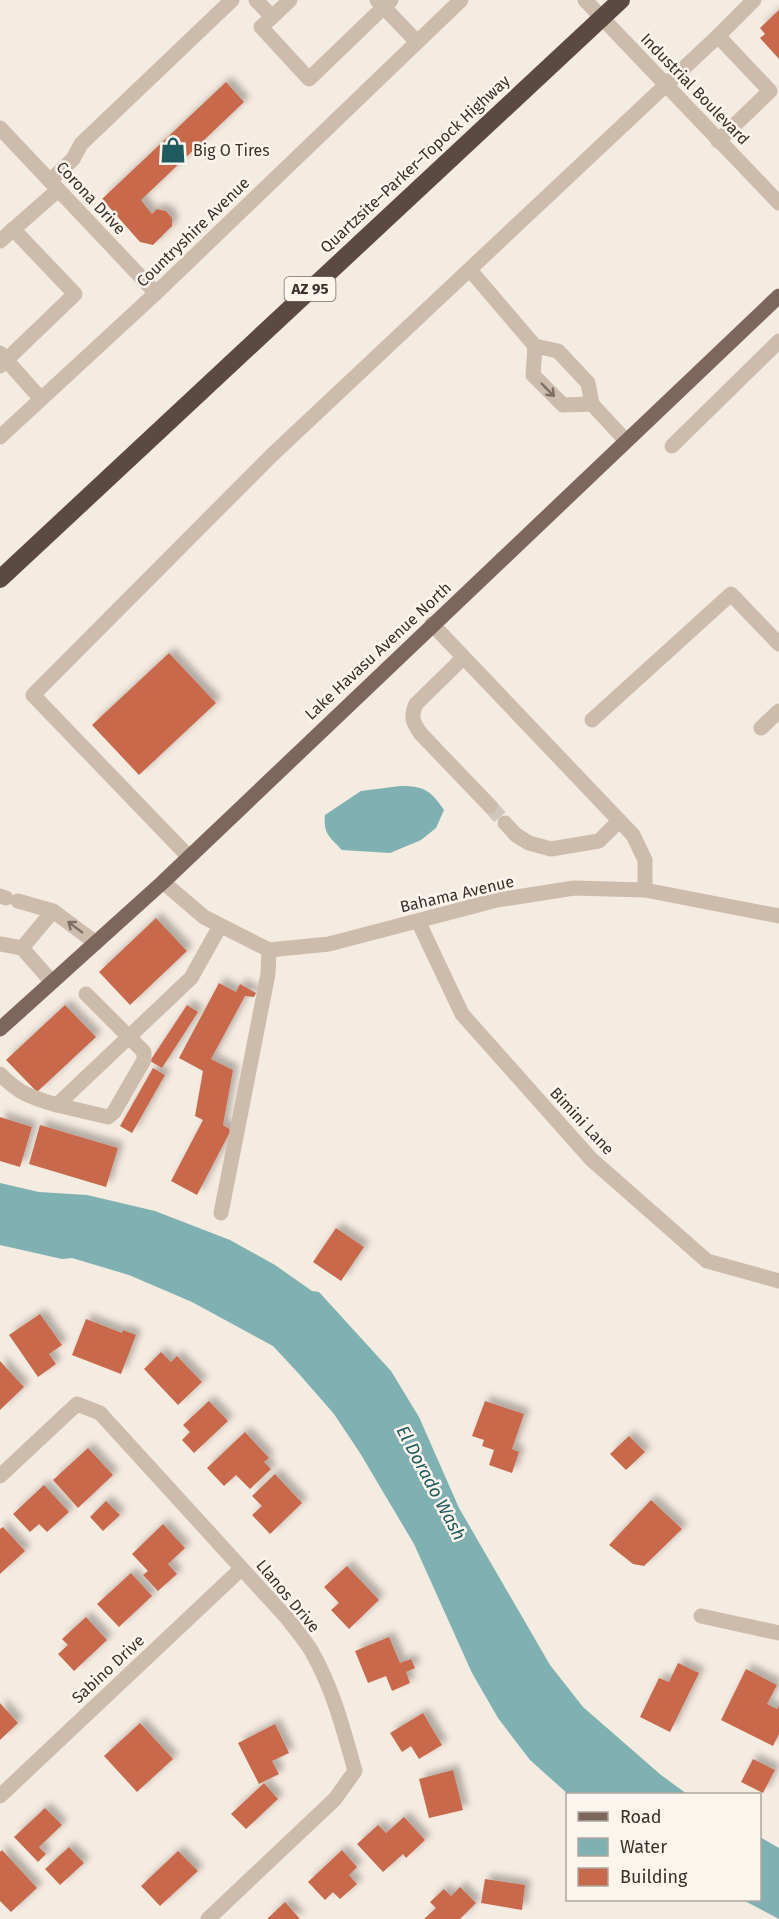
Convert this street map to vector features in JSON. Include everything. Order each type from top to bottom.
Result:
[{"type":"highway","name":"Quartzsite–Parker–Topock Highway","points":[[0,579],[621,0]]},
{"type":"main road","name":"Lake Havasu Avenue North","points":[[0,1029],[163,882],[779,296]]},
{"type":"street","points":[[0,241],[54,185],[74,159],[81,144],[232,0]]},
{"type":"street","points":[[256,0],[272,17]]},
{"type":"street","points":[[290,0],[261,27],[309,79],[384,2],[417,42]]},
{"type":"street","name":"Countryshire Avenue","points":[[0,437],[156,293],[461,0]]},
{"type":"street","name":"Industrial Boulevard","points":[[585,0],[779,203]]},
{"type":"street","points":[[188,856],[33,695],[272,455],[666,86],[754,0]]},
{"type":"street","points":[[718,36],[774,89],[718,141]]},
{"type":"street","name":"Corona Drive","points":[[0,128],[156,293]]},
{"type":"street","points":[[13,229],[75,294],[2,360],[41,399]]},
{"type":"street","points":[[470,270],[535,346],[558,351],[588,383],[592,404],[626,441]]},
{"type":"street","points":[[672,446],[779,341]]},
{"type":"street","points":[[535,346],[533,375],[563,405],[592,404]]},
{"type":"street","points":[[592,720],[731,594],[779,644]]},
{"type":"street","points":[[432,624],[633,835],[645,860],[645,890]]},
{"type":"street","points":[[463,658],[416,704],[412,714],[413,723],[489,806]]},
{"type":"street","points":[[761,728],[779,711]]},
{"type":"street","points":[[505,823],[516,835],[529,843],[551,849],[599,841],[619,821]]},
{"type":"street","points":[[163,882],[204,917],[269,950],[268,974],[221,1213]]},
{"type":"street","name":"Bahama Avenue","points":[[269,950],[329,944],[497,900],[574,888],[645,890],[779,916]]},
{"type":"street","points":[[8,898],[54,911],[96,943]]},
{"type":"street","points":[[22,948],[54,911]]},
{"type":"street","name":"Bimini Lane","points":[[418,921],[462,1014],[591,1159],[707,1261],[779,1281]]},
{"type":"street","points":[[57,1105],[191,978],[220,926]]},
{"type":"street","points":[[0,944],[22,948],[52,982]]},
{"type":"street","points":[[0,1074],[29,1097],[108,1117],[114,1112],[144,1060],[144,1052],[86,994]]},
{"type":"street","name":"Llanos Drive","points":[[0,1476],[77,1404],[100,1413],[287,1618],[311,1652],[329,1688],[355,1771],[335,1799],[208,1919]]},
{"type":"street","name":"Sabino Drive","points":[[0,1796],[242,1569]]},
{"type":"street","points":[[701,1616],[779,1633]]},
{"type":"water","points":[[400,786],[416,787],[427,791],[444,810],[436,828],[421,840],[390,853],[342,850],[328,835],[325,815],[361,791]]},
{"type":"water","name":"El Dorado Wash","points":[[0,1183],[39,1192],[87,1195],[155,1211],[230,1240],[275,1265],[312,1291],[319,1292],[391,1371],[419,1417],[459,1508],[550,1665],[583,1707],[661,1775],[686,1793],[567,1793],[530,1760],[498,1718],[472,1673],[414,1544],[360,1453],[334,1414],[273,1346],[192,1302],[129,1275],[72,1258],[62,1259],[0,1245]]},
{"type":"water","points":[[761,1838],[779,1848],[779,1919],[745,1901],[761,1901]]},
{"type":"building","points":[[779,10],[779,59],[760,38],[765,34],[760,28]]},
{"type":"building","name":"Big O Tires","points":[[226,82],[244,102],[141,200],[152,214],[157,209],[166,211],[172,218],[172,226],[153,245],[140,242],[102,199]]},
{"type":"building","points":[[169,653],[216,703],[139,775],[92,725]]},
{"type":"building","points":[[156,918],[187,951],[130,1005],[99,972]]},
{"type":"building","points":[[219,983],[236,992],[240,984],[256,993],[254,997],[245,996],[211,1059],[233,1070],[223,1125],[231,1130],[197,1195],[171,1181],[203,1120],[195,1116],[203,1071],[179,1058]]},
{"type":"building","points":[[65,1005],[96,1037],[37,1092],[6,1060]]},
{"type":"building","points":[[187,1005],[198,1012],[162,1068],[150,1061]]},
{"type":"building","points":[[153,1068],[165,1075],[132,1133],[120,1126]]},
{"type":"building","points":[[0,1117],[32,1127],[20,1167],[0,1161]]},
{"type":"building","points":[[40,1125],[118,1148],[106,1187],[29,1164]]},
{"type":"building","points":[[336,1228],[364,1247],[341,1281],[313,1262]]},
{"type":"building","points":[[40,1314],[62,1345],[49,1354],[56,1364],[38,1377],[9,1335]]},
{"type":"building","points":[[86,1319],[122,1333],[123,1330],[136,1335],[121,1374],[72,1355]]},
{"type":"building","points":[[161,1352],[171,1362],[177,1356],[202,1382],[178,1405],[144,1369]]},
{"type":"building","points":[[0,1361],[24,1387],[0,1410]]},
{"type":"building","points":[[209,1401],[228,1421],[194,1453],[182,1440],[190,1432],[183,1425]]},
{"type":"building","points":[[485,1401],[524,1414],[512,1449],[519,1452],[512,1473],[489,1465],[494,1450],[482,1446],[484,1440],[472,1436]]},
{"type":"building","points":[[245,1432],[269,1458],[264,1462],[271,1469],[250,1489],[236,1475],[224,1486],[207,1468]]},
{"type":"building","points":[[629,1436],[645,1452],[626,1470],[610,1454]]},
{"type":"building","points":[[88,1448],[113,1475],[78,1508],[53,1480]]},
{"type":"building","points":[[275,1474],[302,1503],[270,1534],[252,1515],[262,1506],[252,1496]]},
{"type":"building","points":[[44,1485],[69,1512],[47,1532],[39,1524],[30,1532],[13,1514]]},
{"type":"building","points":[[651,1500],[682,1529],[644,1566],[633,1564],[609,1545]]},
{"type":"building","points":[[106,1501],[120,1515],[103,1531],[90,1517]]},
{"type":"building","points":[[163,1524],[185,1548],[168,1564],[177,1574],[158,1591],[143,1575],[148,1571],[132,1554]]},
{"type":"building","points":[[3,1527],[25,1551],[0,1574],[0,1529]]},
{"type":"building","points":[[347,1566],[379,1600],[349,1629],[331,1610],[339,1603],[324,1587]]},
{"type":"building","points":[[131,1573],[152,1596],[119,1627],[97,1604]]},
{"type":"building","points":[[86,1617],[107,1640],[74,1671],[58,1654],[68,1645],[62,1639]]},
{"type":"building","points":[[389,1637],[400,1663],[411,1659],[415,1668],[406,1672],[410,1683],[392,1691],[386,1676],[368,1683],[355,1651]]},
{"type":"building","points":[[678,1663],[699,1673],[670,1732],[640,1717],[659,1678],[669,1682]]},
{"type":"building","points":[[746,1669],[777,1685],[767,1704],[777,1709],[779,1706],[779,1734],[773,1746],[721,1720]]},
{"type":"building","points":[[0,1703],[18,1723],[0,1740]]},
{"type":"building","points":[[423,1713],[442,1745],[419,1759],[411,1746],[402,1752],[390,1733]]},
{"type":"building","points":[[140,1723],[173,1759],[137,1792],[104,1756]]},
{"type":"building","points":[[275,1724],[289,1753],[272,1761],[279,1774],[259,1784],[238,1743]]},
{"type":"building","points":[[753,1759],[775,1770],[763,1793],[741,1782]]},
{"type":"building","points":[[453,1770],[463,1810],[429,1818],[419,1779]]},
{"type":"building","points":[[264,1783],[278,1799],[246,1829],[231,1814]]},
{"type":"building","points":[[45,1808],[62,1825],[39,1847],[46,1854],[38,1862],[14,1837]]},
{"type":"building","points":[[404,1817],[425,1840],[406,1858],[403,1854],[383,1872],[357,1844],[378,1825],[386,1833]]},
{"type":"building","points":[[69,1847],[84,1863],[60,1885],[45,1869]]},
{"type":"building","points":[[2,1850],[37,1888],[11,1912],[0,1901],[0,1852]]},
{"type":"building","points":[[342,1850],[357,1867],[349,1875],[357,1884],[340,1899],[333,1892],[325,1900],[308,1882]]},
{"type":"building","points":[[178,1851],[198,1871],[160,1906],[141,1886]]},
{"type":"building","points":[[485,1879],[525,1885],[522,1910],[481,1903]]},
{"type":"building","points":[[460,1887],[476,1903],[460,1919],[424,1919],[436,1908],[430,1902],[444,1889],[451,1896]]},
{"type":"building","points":[[285,1902],[300,1919],[267,1919]]},
{"type":"tunnel","points":[[490,806],[505,823]]},
{"type":"place","name":"Big O Tires","points":[[173,150]]}]
